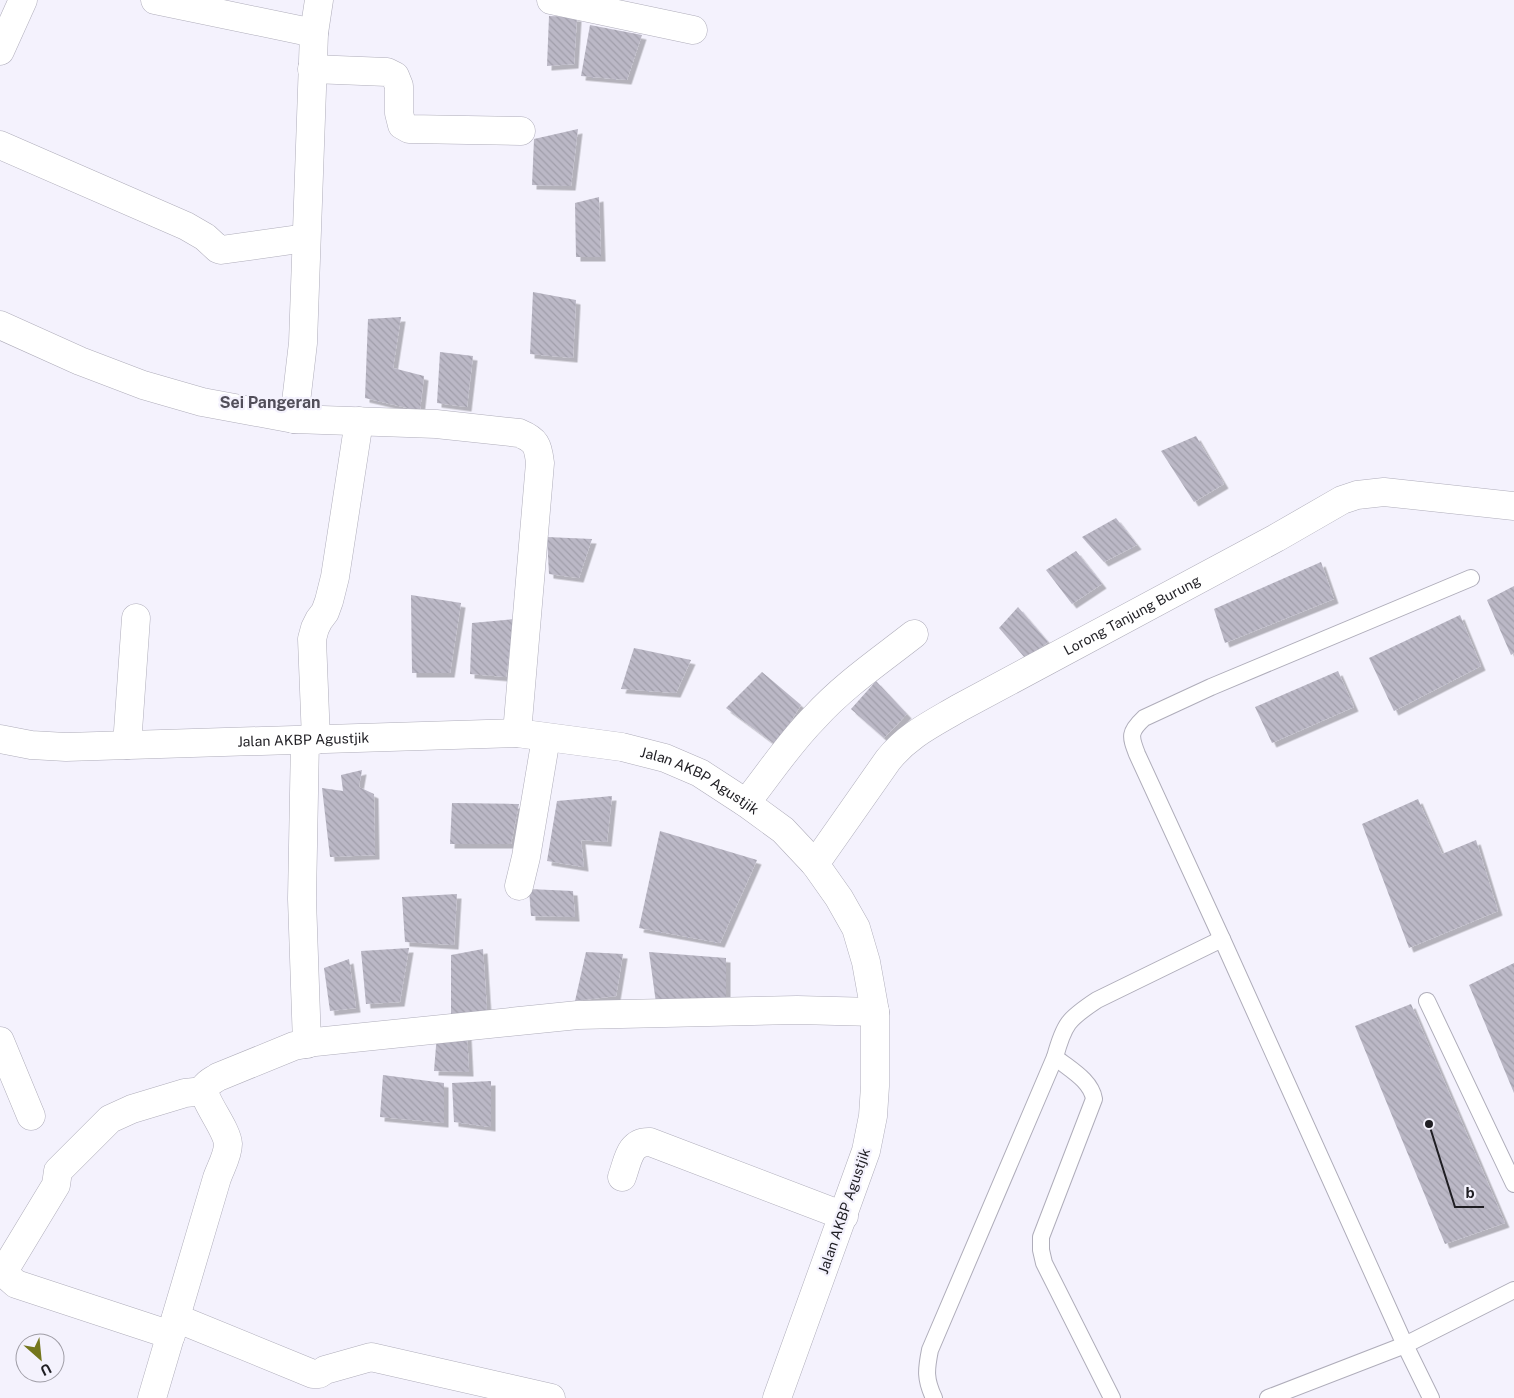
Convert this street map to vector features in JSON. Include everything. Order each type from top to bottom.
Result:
[{"type":"street","points":[[0,51],[23,0]]},
{"type":"street","points":[[155,0],[314,33]]},
{"type":"street","points":[[294,419],[302,343],[312,69],[314,33],[319,0]]},
{"type":"street","points":[[551,0],[693,30]]},
{"type":"street","points":[[312,69],[387,72],[395,76],[399,86],[399,112],[402,125],[409,129],[521,132]]},
{"type":"street","points":[[0,145],[186,226],[205,237],[221,250],[306,238]]},
{"type":"street","points":[[0,325],[80,361],[143,385],[202,402],[294,419],[436,424],[519,433],[529,437],[536,443],[540,462],[517,733]]},
{"type":"street","points":[[307,1044],[302,899],[310,740],[312,639],[315,628],[329,602],[335,577],[359,421]]},
{"type":"street","name":"Lorong Tanjung Burung","points":[[815,864],[883,767],[898,748],[909,738],[959,708],[1276,538],[1342,500],[1363,494],[1384,492],[1514,506]]},
{"type":"street","points":[[127,745],[136,618]]},
{"type":"street","points":[[746,803],[791,743],[816,715],[845,689],[914,634]]},
{"type":"street","name":"Jalan AKBP Agustjik","points":[[1,744],[66,747],[517,733],[622,747],[665,758],[700,773],[783,830],[815,864],[839,898],[856,928],[866,962],[875,1012],[875,1086],[873,1116],[866,1150],[844,1216],[776,1398]]},
{"type":"street","points":[[519,886],[526,857],[546,738]]},
{"type":"street","points":[[152,1398],[217,1178],[227,1152],[226,1136],[223,1127],[206,1099],[204,1091],[206,1086],[218,1077],[294,1046],[337,1039],[578,1015],[797,1010],[875,1012]]},
{"type":"street","points":[[0,1041],[31,1116]]},
{"type":"street","points":[[204,1091],[185,1093],[132,1108],[110,1119],[58,1171],[56,1185],[7,1266],[7,1276],[16,1284],[174,1326],[312,1374],[319,1374],[325,1370],[371,1357],[551,1398]]},
{"type":"street","points":[[622,1177],[632,1150],[643,1141],[650,1142],[844,1216]]},
{"type":"lane","points":[[1431,1398],[1405,1345],[1137,754],[1132,742],[1132,733],[1135,726],[1144,718],[1211,687],[1471,578]]},
{"type":"lane","points":[[934,1398],[926,1369],[930,1350],[1055,1057],[1062,1032],[1069,1021],[1081,1010],[1097,1000],[1222,939]]},
{"type":"lane","points":[[1428,1000],[1514,1184]]},
{"type":"lane","points":[[1055,1057],[1086,1082],[1091,1089],[1094,1099],[1041,1237],[1041,1250],[1044,1263],[1112,1398]]},
{"type":"lane","points":[[1268,1398],[1405,1345],[1514,1290]]},
{"type":"building","points":[[549,16],[577,17],[574,64],[547,66]]},
{"type":"building","points":[[590,25],[642,35],[627,80],[581,76]]},
{"type":"building","points":[[578,129],[571,186],[532,185],[534,139]]},
{"type":"building","points":[[599,197],[601,257],[576,257],[575,203]]},
{"type":"building","points":[[533,292],[576,300],[573,358],[530,354]]},
{"type":"building","points":[[401,317],[393,368],[424,376],[420,411],[365,398],[368,319]]},
{"type":"building","points":[[440,352],[473,356],[467,407],[437,403]]},
{"type":"building","points":[[1196,436],[1224,484],[1194,502],[1161,451]]},
{"type":"building","points":[[1116,518],[1137,545],[1104,562],[1082,537]]},
{"type":"building","points":[[547,537],[592,539],[579,578],[549,574]]},
{"type":"building","points":[[1076,551],[1102,584],[1072,604],[1046,570]]},
{"type":"building","points":[[1321,562],[1334,599],[1225,643],[1214,609]]},
{"type":"building","points":[[1514,586],[1514,653],[1511,655],[1487,600]]},
{"type":"building","points":[[411,595],[461,603],[450,673],[412,673]]},
{"type":"building","points":[[1018,607],[1048,642],[1026,659],[999,628]]},
{"type":"building","points":[[1460,615],[1481,666],[1394,711],[1369,658]]},
{"type":"building","points":[[514,619],[506,677],[470,674],[472,623]]},
{"type":"building","points":[[634,648],[691,660],[676,693],[621,689]]},
{"type":"building","points":[[1338,671],[1354,707],[1272,743],[1255,707]]},
{"type":"building","points":[[762,672],[801,705],[776,745],[726,708]]},
{"type":"building","points":[[876,681],[907,714],[884,738],[851,709]]},
{"type":"building","points":[[362,770],[359,787],[374,794],[375,855],[330,857],[322,788],[343,791],[341,775]]},
{"type":"building","points":[[612,796],[607,842],[581,840],[584,867],[547,861],[557,801]]},
{"type":"building","points":[[1418,799],[1442,854],[1476,840],[1498,911],[1409,948],[1362,824]]},
{"type":"building","points":[[452,803],[519,804],[511,844],[450,844]]},
{"type":"building","points":[[660,831],[757,860],[720,943],[639,928]]},
{"type":"building","points":[[529,889],[573,891],[575,917],[531,916]]},
{"type":"building","points":[[457,894],[454,945],[405,942],[402,897]]},
{"type":"building","points":[[409,948],[400,1002],[366,1004],[361,951]]},
{"type":"building","points":[[483,949],[487,1010],[451,1016],[451,955]]},
{"type":"building","points":[[586,952],[623,954],[616,996],[575,1001]]},
{"type":"building","points":[[649,952],[726,958],[726,999],[656,1003]]},
{"type":"building","points":[[349,959],[356,1008],[330,1011],[324,968]]},
{"type":"building","points":[[1514,963],[1514,1093],[1469,985]]},
{"type":"building","points":[[1411,1004],[1505,1223],[1445,1244],[1355,1026]]},
{"type":"building","points":[[467,1033],[469,1072],[434,1071],[437,1034]]},
{"type":"building","points":[[383,1075],[444,1083],[444,1123],[380,1117]]},
{"type":"building","points":[[491,1081],[491,1127],[454,1122],[452,1083]]},
{"type":"place","name":"b","points":[[1429,1124]]},
{"type":"district","name":"Sei Pangeran","points":[[270,402]]}]
